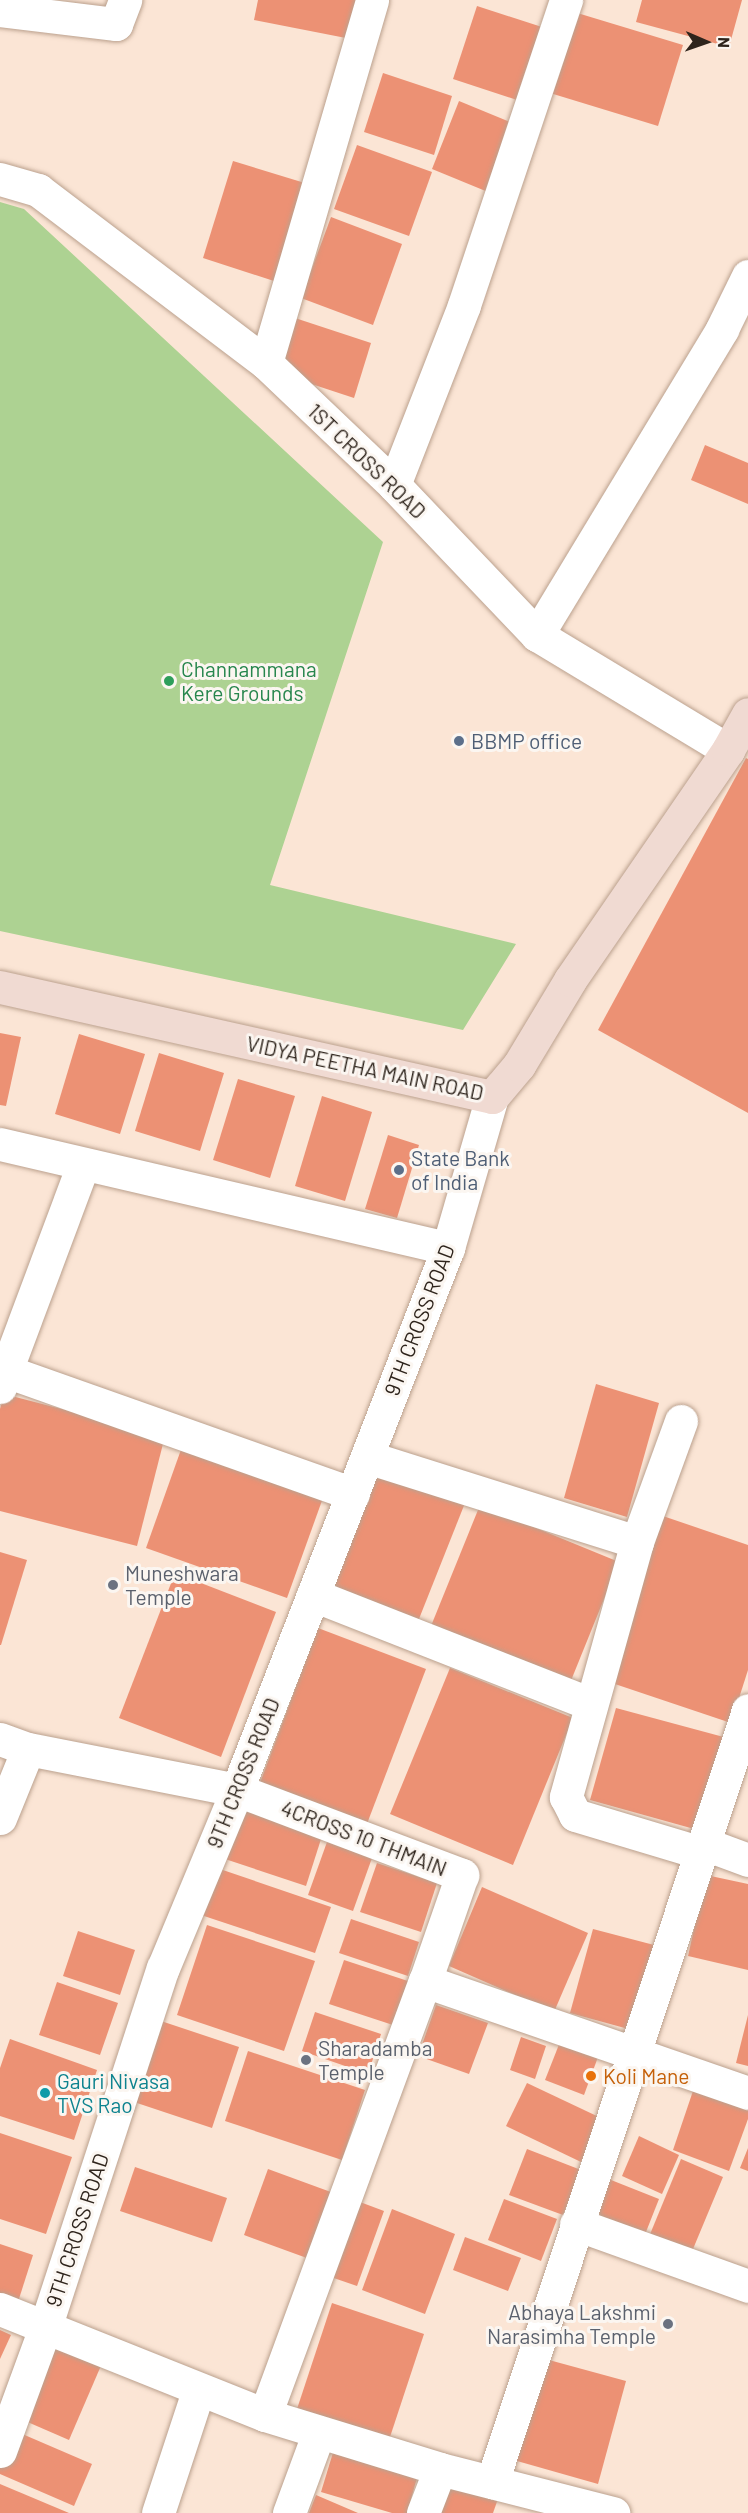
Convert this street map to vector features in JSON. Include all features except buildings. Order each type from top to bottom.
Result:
[{"type":"street","points":[[0,10],[116,24],[125,0]]},
{"type":"street","points":[[266,363],[372,0]]},
{"type":"street","points":[[394,485],[464,305],[566,0]]},
{"type":"street","name":"1ST CROSS ROAD","points":[[0,179],[38,190],[266,363],[394,485],[537,635],[741,733]]},
{"type":"street","points":[[537,635],[722,329],[748,276]]},
{"type":"street","name":"VIDYA PEETHA MAIN ROAD","points":[[0,987],[492,1097],[519,1065],[570,980],[741,733]]},
{"type":"street","name":"9TH CROSS ROAD","points":[[0,2451],[46,2325],[163,1968],[237,1790],[448,1248],[492,1097]]},
{"type":"street","points":[[0,1144],[448,1248]]},
{"type":"street","points":[[83,1165],[3,1379],[353,1494]]},
{"type":"street","points":[[681,1421],[637,1542],[589,1704],[566,1797],[575,1815],[748,1860]]},
{"type":"street","points":[[367,1457],[637,1542]]},
{"type":"street","points":[[313,1595],[589,1704]]},
{"type":"street","points":[[492,2482],[631,2054],[704,1849],[748,1710]]},
{"type":"street","points":[[0,1818],[14,1744]]},
{"type":"street","name":"4CROSS 10 THMAIN","points":[[14,1744],[237,1790],[462,1875],[425,1981]]},
{"type":"street","points":[[265,2415],[425,1981],[748,2093]]},
{"type":"street","points":[[576,2224],[748,2286]]},
{"type":"street","points":[[0,2309],[46,2325],[198,2391],[265,2415],[440,2469],[613,2513]]},
{"type":"street","points":[[158,2513],[198,2391]]},
{"type":"street","points":[[289,2513],[319,2432]]},
{"type":"street","points":[[423,2513],[440,2469]]},
{"type":"green space","name":"Channammana Kere Grounds","points":[[0,202],[24,209],[383,542],[270,885],[516,944],[463,1030],[0,931]]},
{"type":"place","name":"Channammana Kere Grounds","points":[[169,681]]},
{"type":"place","name":"BBMP office","points":[[459,741]]},
{"type":"place","name":"State Bank of India","points":[[399,1170]]},
{"type":"place","name":"Muneshwara Temple","points":[[113,1585]]},
{"type":"place","name":"Sharadamba Temple","points":[[306,2060]]},
{"type":"place","name":"Koli Mane","points":[[591,2076]]},
{"type":"place","name":"Gauri Nivasa TVS Rao","points":[[45,2093]]},
{"type":"place","name":"Abhaya Lakshmi Narasimha Temple","points":[[668,2324]]}]
